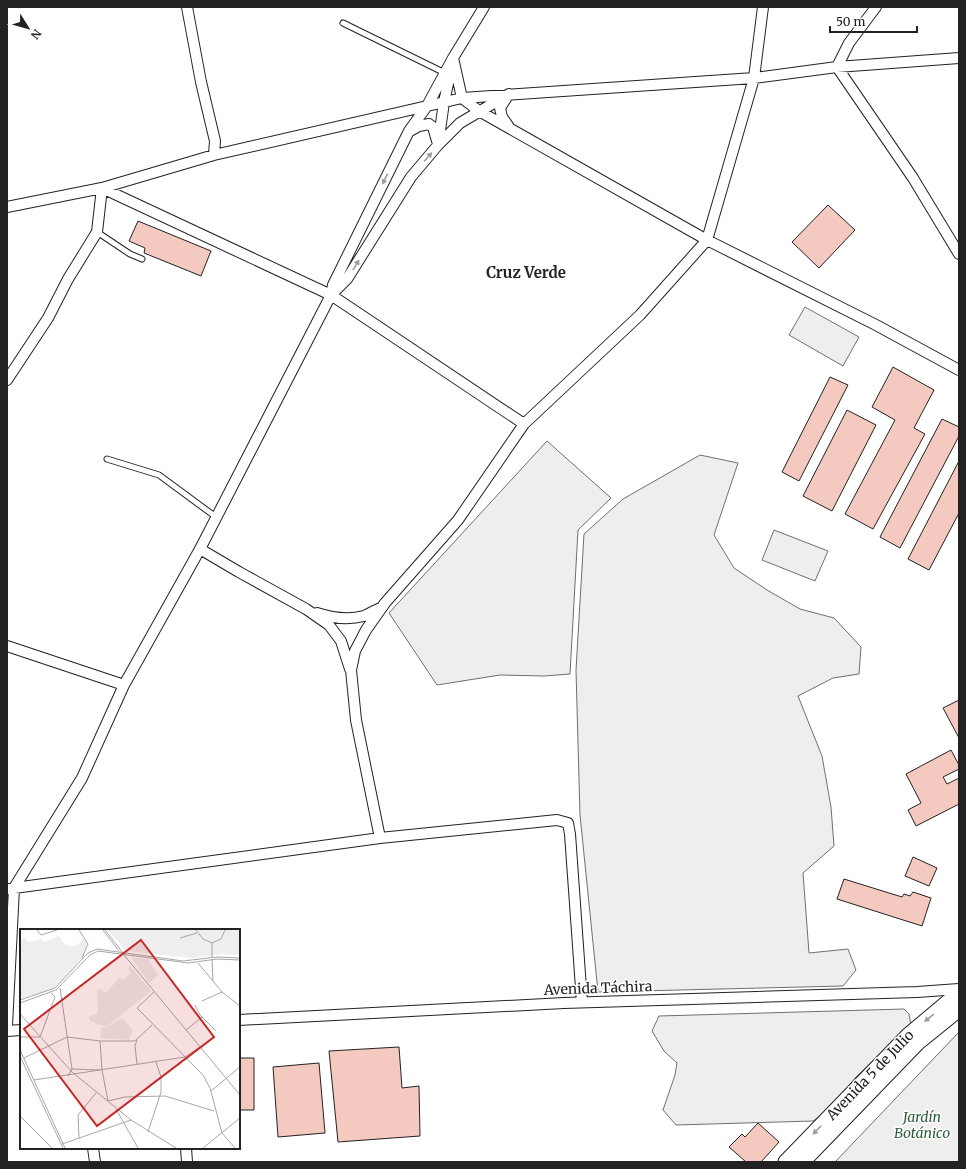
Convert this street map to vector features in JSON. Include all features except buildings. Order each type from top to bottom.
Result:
[{"type":"street","points":[[187,7],[201,82],[215,141],[214,155]]},
{"type":"street","points":[[7,1026],[11,888],[82,778],[124,685],[200,549],[331,295],[333,285],[409,131],[427,106],[453,58],[484,7]]},
{"type":"street","points":[[351,670],[355,651],[366,630],[382,607],[458,520],[524,424],[640,315],[707,240],[754,78],[762,7]]},
{"type":"street","points":[[837,67],[849,43],[876,7]]},
{"type":"street","points":[[453,58],[462,98],[479,111],[707,240],[876,325],[959,370]]},
{"type":"street","points":[[438,145],[444,102],[453,58]]},
{"type":"street","points":[[7,207],[102,188],[214,155],[462,98],[754,78],[837,67],[959,58]]},
{"type":"street","points":[[837,67],[913,178],[959,254]]},
{"type":"street","points":[[331,295],[348,279],[411,177],[438,145],[460,123],[509,94]]},
{"type":"street","points":[[509,94],[500,108],[502,117],[510,129]]},
{"type":"street","points":[[409,131],[419,126],[429,124],[433,127],[438,145]]},
{"type":"street","points":[[102,188],[331,295],[524,424]]},
{"type":"street","points":[[7,380],[48,318],[68,279],[97,232],[102,188]]},
{"type":"street","points":[[7,200],[22,203]]},
{"type":"street","points":[[200,549],[306,609],[329,625],[341,641],[351,670],[356,720],[380,838]]},
{"type":"street","points":[[306,609],[329,617],[351,618],[364,616],[382,607]]},
{"type":"street","points":[[7,646],[124,685]]},
{"type":"street","points":[[11,888],[380,838],[557,820],[568,823],[570,834],[582,1002]]},
{"type":"street","name":"Avenida Táchira","points":[[240,1020],[582,1002],[909,992],[959,989]]},
{"type":"street","name":"Avenida 5 de Julio","points":[[786,1162],[908,1035],[959,993]]},
{"type":"street","name":"Avenida 5 de Julio","points":[[802,1162],[916,1043],[959,1009]]},
{"type":"street","points":[[7,1031],[20,1030]]},
{"type":"street","points":[[93,1149],[95,1162]]},
{"type":"street","points":[[186,1149],[187,1162]]},
{"type":"lane","points":[[343,23],[445,73]]},
{"type":"lane","points":[[97,232],[130,254],[142,259]]},
{"type":"lane","points":[[107,459],[159,475],[216,517]]},
{"type":"green space","points":[[805,307],[859,337],[843,366],[789,335]]},
{"type":"green space","points":[[547,441],[611,498],[578,530],[570,674],[544,676],[500,675],[437,685],[389,613]]},
{"type":"green space","points":[[700,455],[738,463],[714,535],[734,568],[767,590],[800,609],[834,618],[861,647],[859,674],[833,678],[798,696],[822,756],[831,807],[834,846],[803,873],[809,953],[848,949],[856,970],[843,986],[598,992],[580,815],[576,670],[584,534],[623,499]]},
{"type":"green space","points":[[774,530],[828,551],[815,581],[762,560]]},
{"type":"green space","points":[[904,1009],[909,1014],[911,1025],[855,1078],[832,1108],[813,1121],[676,1125],[663,1110],[675,1075],[677,1063],[664,1051],[652,1031],[659,1016]]},
{"type":"green space","name":"Jardín Botánico","points":[[959,1032],[959,1162],[835,1162]]},
{"type":"district","name":"Cruz Verde","points":[[526,273]]}]
